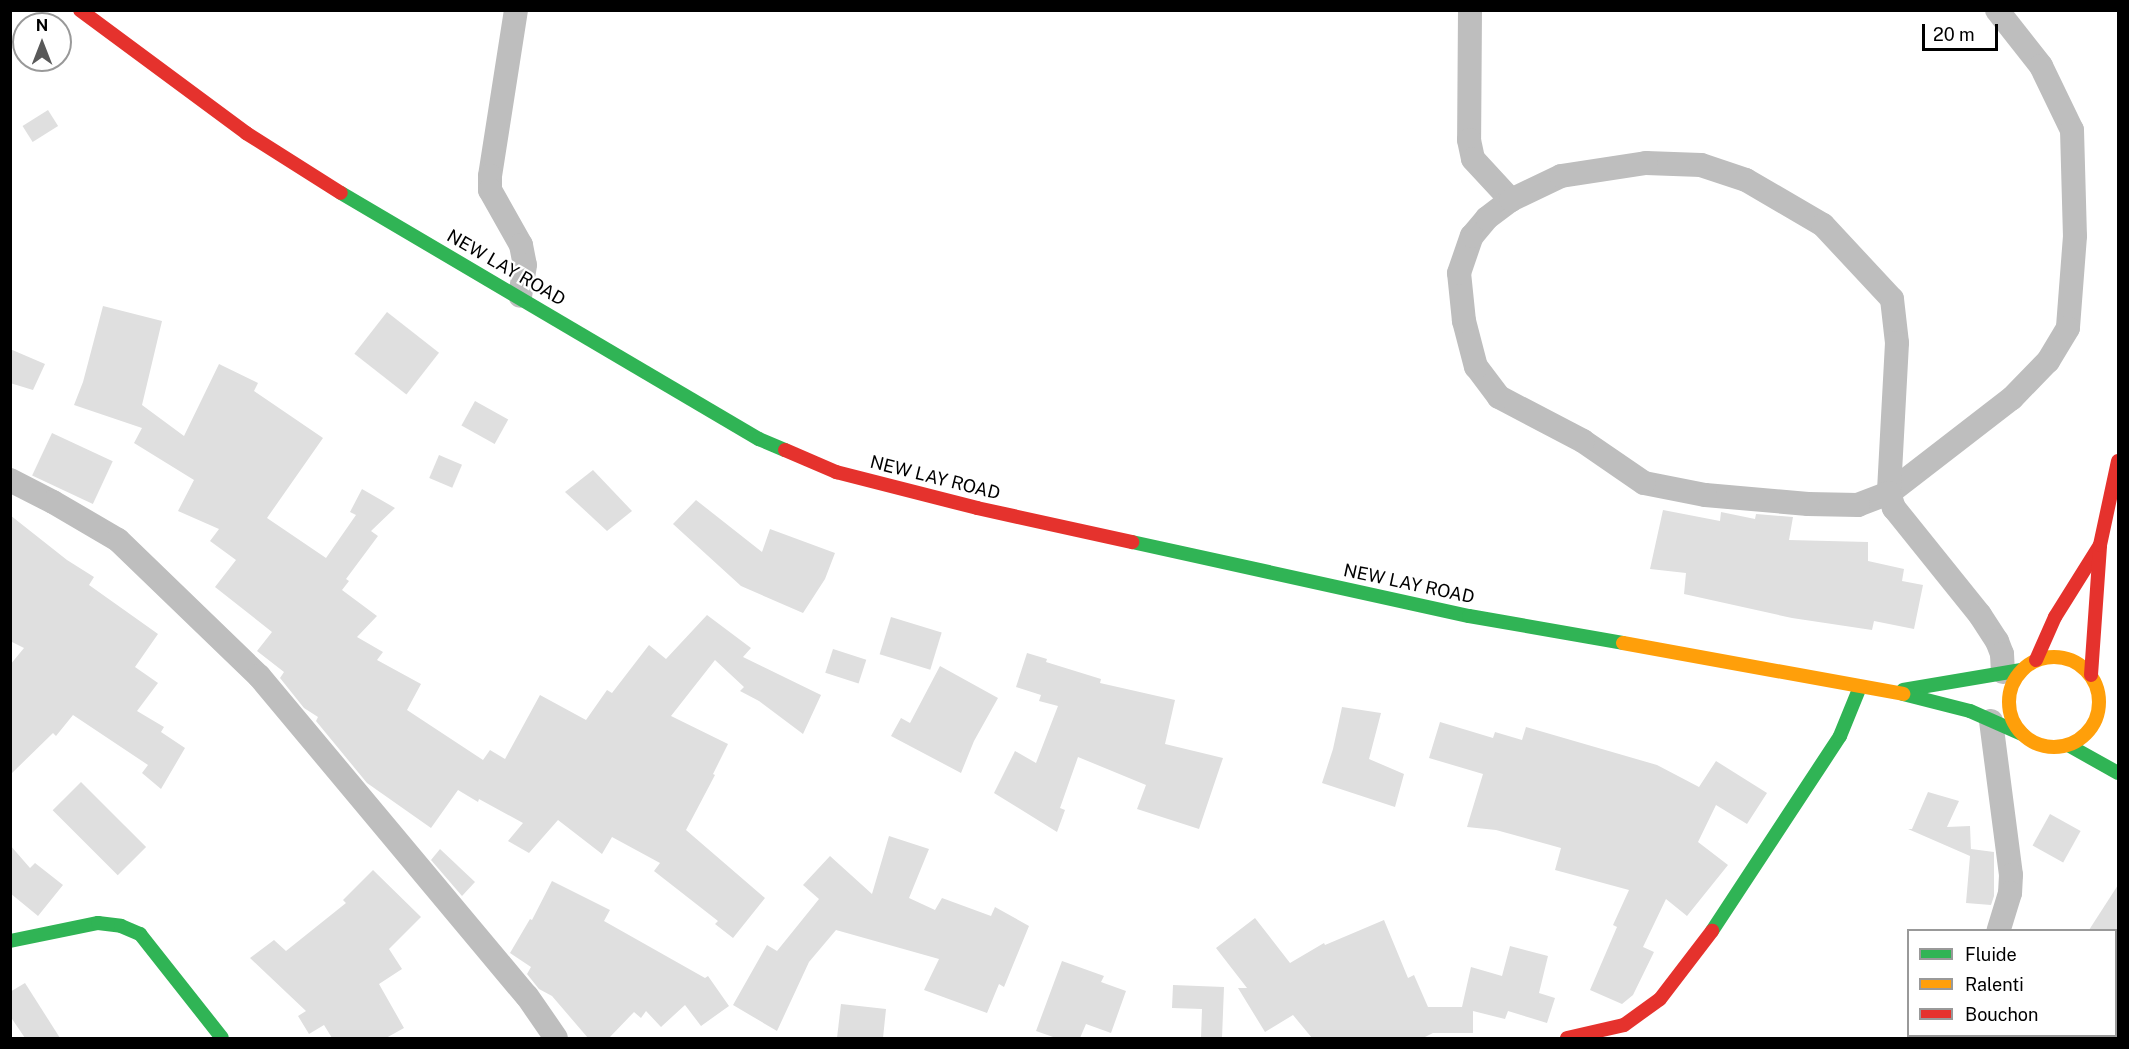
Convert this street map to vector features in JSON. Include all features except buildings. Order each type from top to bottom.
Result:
[{"type":"main road","name":"NEW LAY ROAD","points":[[80,10],[246,133],[363,207],[520,296],[759,439],[836,472],[976,508],[1469,616],[1896,692]]},
{"type":"main road","points":[[2068,745],[2084,736],[2095,722],[2100,704],[2094,681],[2100,545],[2118,461]]},
{"type":"main road","points":[[2036,660],[2055,617],[2100,545]]},
{"type":"main road","points":[[1896,692],[2012,671],[2036,660],[2054,656],[2073,660],[2094,681],[2109,714]]},
{"type":"main road","points":[[2012,671],[2008,702],[2012,720],[2022,734]]},
{"type":"main road","points":[[1567,1038],[1624,1024],[1660,999],[1708,937],[1787,819],[1840,735],[1860,687]]},
{"type":"main road","points":[[1896,692],[1970,711],[2044,745],[2068,745],[2118,773]]},
{"type":"main road","points":[[10,941],[98,922],[121,926],[140,934],[222,1038]]},
{"type":"street","points":[[516,10],[490,176],[490,190],[521,245],[525,265],[520,296]]},
{"type":"street","points":[[1470,10],[1469,140],[1473,159],[1511,200]]},
{"type":"street","points":[[1997,10],[2041,66],[2072,130],[2075,236],[2068,328],[2048,361],[2012,398],[1889,494],[1858,505],[1808,504],[1706,495],[1644,483],[1583,441],[1499,397],[1476,368],[1464,321],[1459,273],[1472,236],[1487,218],[1511,200],[1561,176],[1646,163],[1701,165],[1746,180],[1823,225],[1892,299],[1897,343],[1889,494],[1894,508],[1997,641],[2012,671]]},
{"type":"street","points":[[10,480],[118,540],[259,676],[527,996],[556,1038]]},
{"type":"street","points":[[1991,721],[2011,875],[2010,893],[1999,929]]},
{"type":"traffic: fast","points":[[341,193],[759,439],[785,450]]},
{"type":"traffic: fast","points":[[1132,542],[1469,616],[1623,643]]},
{"type":"traffic: fast","points":[[1903,690],[2021,670]]},
{"type":"traffic: fast","points":[[1712,931],[1840,736],[1860,687]]},
{"type":"traffic: fast","points":[[1903,694],[1970,711],[2022,734]]},
{"type":"traffic: fast","points":[[2068,745],[2118,773]]},
{"type":"traffic: fast","points":[[10,941],[98,923],[121,926],[140,934],[222,1038]]},
{"type":"traffic: slow","points":[[1623,643],[1903,694]]},
{"type":"traffic: slow","points":[[2054,657],[2071,660],[2086,670],[2096,685],[2099,702],[2096,719],[2086,734],[2071,744],[2054,747],[2037,744],[2022,734],[2012,719],[2009,702],[2012,685],[2022,670],[2037,660],[2054,657]]},
{"type":"traffic: jam","points":[[80,10],[246,133],[341,193]]},
{"type":"traffic: jam","points":[[785,450],[836,472],[977,508],[1132,542]]},
{"type":"traffic: jam","points":[[2091,675],[2100,545],[2118,461]]},
{"type":"traffic: jam","points":[[2036,660],[2055,617],[2100,545]]},
{"type":"traffic: jam","points":[[1567,1038],[1624,1025],[1660,999],[1712,931]]}]
